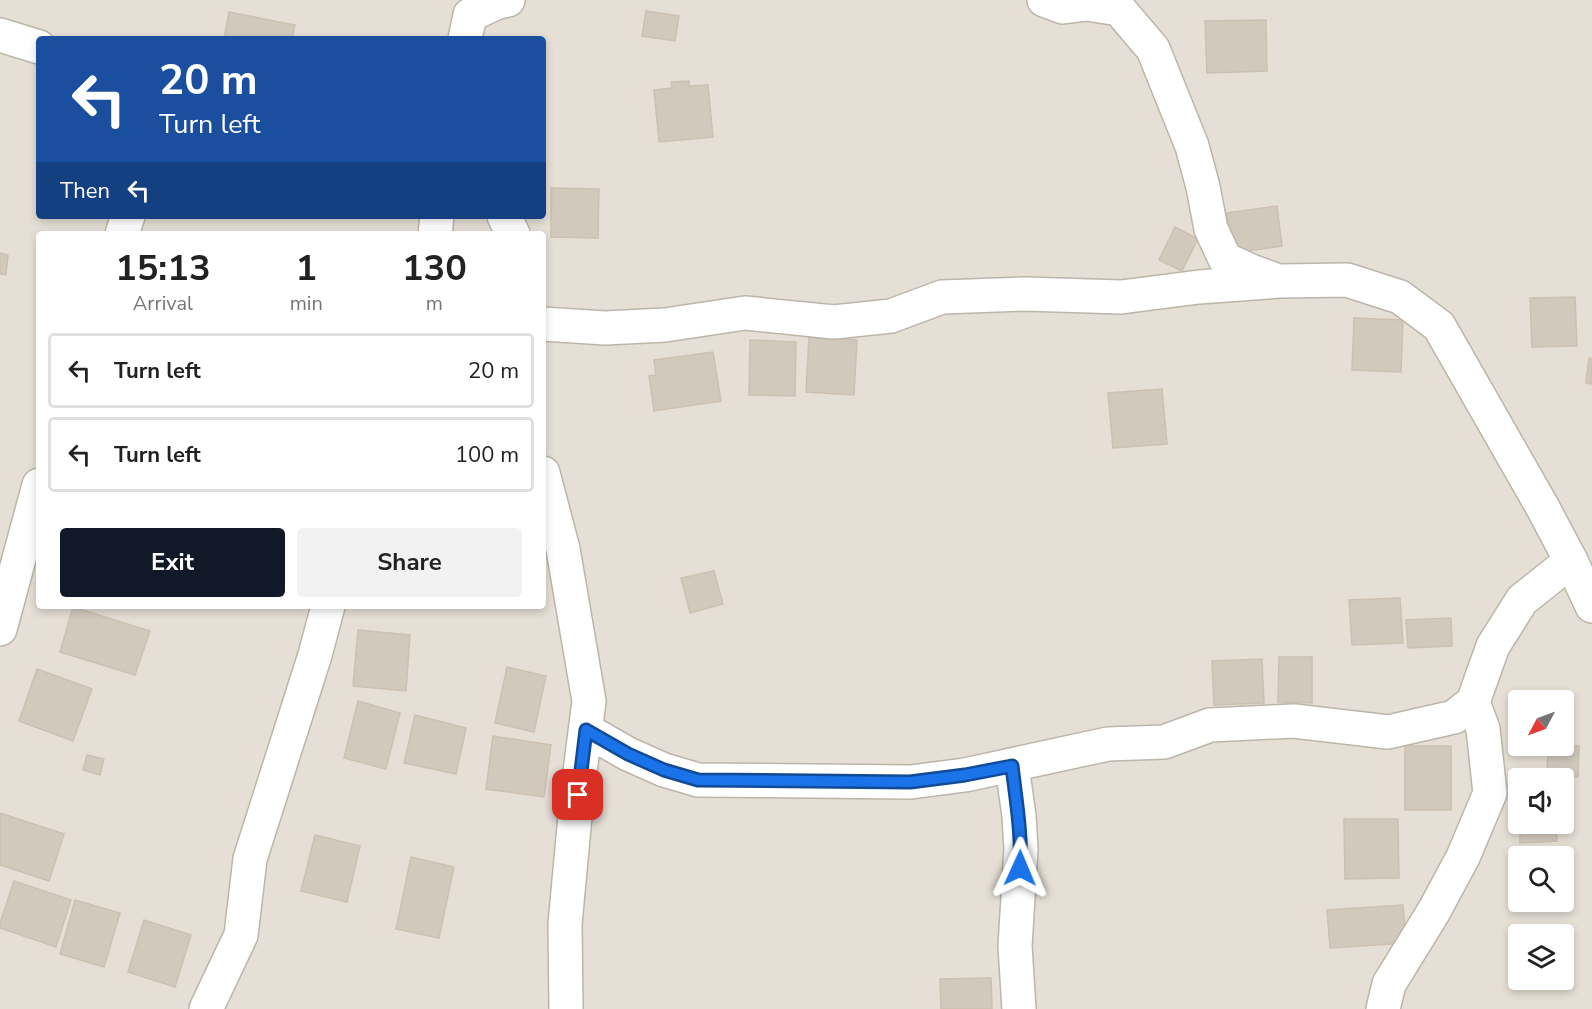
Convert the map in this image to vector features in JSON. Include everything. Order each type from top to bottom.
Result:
[{"type":"street","points":[[466,18],[498,2],[508,0]]},
{"type":"street","points":[[1044,0],[1063,7],[1087,4],[1119,9],[1153,49],[1192,146],[1211,229],[1226,259],[1280,281]]},
{"type":"street","points":[[0,35],[36,46]]},
{"type":"street","points":[[546,324],[605,328],[665,325],[745,314],[834,322],[891,316],[942,297],[1025,294],[1121,297],[1199,287],[1280,281],[1347,280],[1400,297],[1439,326],[1543,507],[1592,606]]},
{"type":"street","points":[[546,484],[563,549],[590,701],[565,924],[566,1009]]},
{"type":"street","points":[[0,629],[36,496]]},
{"type":"street","points":[[586,730],[628,754],[664,770],[698,780],[910,782],[1012,766],[1108,744],[1164,742],[1210,725],[1294,721],[1388,732],[1454,717],[1473,702],[1493,646],[1522,600],[1571,561]]},
{"type":"street","points":[[206,1009],[241,935],[250,859],[315,655],[327,609]]},
{"type":"street","points":[[1383,1009],[1389,984],[1434,911],[1458,866],[1490,793],[1483,729],[1473,702]]},
{"type":"street","points":[[1012,766],[1021,849],[1015,946],[1019,1009]]},
{"type":"shaded area","points":[[0,0],[1592,0],[1592,1009],[0,1009]]},
{"type":"building","points":[[646,11],[679,16],[675,41],[642,36]]},
{"type":"building","points":[[229,12],[295,25],[293,36],[225,36]]},
{"type":"building","points":[[1266,20],[1267,71],[1207,73],[1205,21]]},
{"type":"building","points":[[689,81],[689,86],[708,85],[713,137],[659,142],[654,90],[672,88],[671,82]]},
{"type":"building","points":[[551,188],[599,189],[598,238],[551,237]]},
{"type":"building","points":[[1277,206],[1282,246],[1233,253],[1227,213]]},
{"type":"building","points":[[1175,227],[1198,239],[1182,271],[1159,260]]},
{"type":"building","points":[[0,253],[8,255],[6,275],[0,274]]},
{"type":"building","points":[[1575,297],[1577,346],[1532,347],[1530,298]]},
{"type":"building","points":[[1354,318],[1403,320],[1401,372],[1352,370]]},
{"type":"building","points":[[809,337],[857,340],[854,395],[806,392]]},
{"type":"building","points":[[750,340],[796,342],[795,396],[749,395]]},
{"type":"building","points":[[713,352],[721,401],[654,411],[649,376],[656,375],[654,360]]},
{"type":"building","points":[[1589,358],[1592,359],[1592,384],[1586,383]]},
{"type":"building","points":[[1162,389],[1167,444],[1113,448],[1108,393]]},
{"type":"building","points":[[714,571],[723,604],[690,613],[681,578]]},
{"type":"building","points":[[1400,598],[1403,643],[1352,645],[1349,600]]},
{"type":"building","points":[[72,609],[79,609],[150,631],[135,675],[60,652]]},
{"type":"building","points":[[1451,618],[1452,646],[1408,648],[1406,620]]},
{"type":"building","points":[[358,630],[410,635],[406,691],[353,686]]},
{"type":"building","points":[[1279,657],[1312,657],[1312,703],[1278,702]]},
{"type":"building","points":[[1262,659],[1264,703],[1214,705],[1212,661]]},
{"type":"building","points":[[507,667],[546,676],[534,732],[495,723]]},
{"type":"building","points":[[37,669],[92,689],[73,741],[19,721]]},
{"type":"building","points":[[358,701],[400,713],[386,769],[344,758]]},
{"type":"building","points":[[415,715],[466,728],[456,774],[404,763]]},
{"type":"building","points":[[493,736],[551,745],[544,797],[486,789]]},
{"type":"building","points":[[1405,746],[1451,746],[1451,810],[1405,810]]},
{"type":"building","points":[[1574,746],[1579,746],[1578,777],[1574,777],[1574,768],[1547,768],[1548,756],[1574,756]]},
{"type":"building","points":[[87,755],[104,759],[100,775],[83,770]]},
{"type":"building","points":[[0,813],[64,834],[49,881],[0,865]]},
{"type":"building","points":[[1344,819],[1398,819],[1399,878],[1345,879]]},
{"type":"building","points":[[1520,834],[1557,834],[1557,841],[1520,843]]},
{"type":"building","points":[[315,835],[360,846],[347,902],[301,891]]},
{"type":"building","points":[[411,857],[454,867],[439,938],[396,929]]},
{"type":"building","points":[[14,881],[71,900],[56,947],[0,928]]},
{"type":"building","points":[[75,900],[120,913],[104,967],[60,954]]},
{"type":"building","points":[[1403,905],[1406,943],[1330,948],[1327,910]]},
{"type":"building","points":[[144,920],[191,935],[175,987],[128,972]]},
{"type":"building","points":[[991,978],[992,1009],[941,1009],[940,979]]},
{"type":"route","points":[[578,795],[586,730],[628,754],[664,770],[698,780],[910,782],[1012,766],[1019,816],[1020,868]]}]
